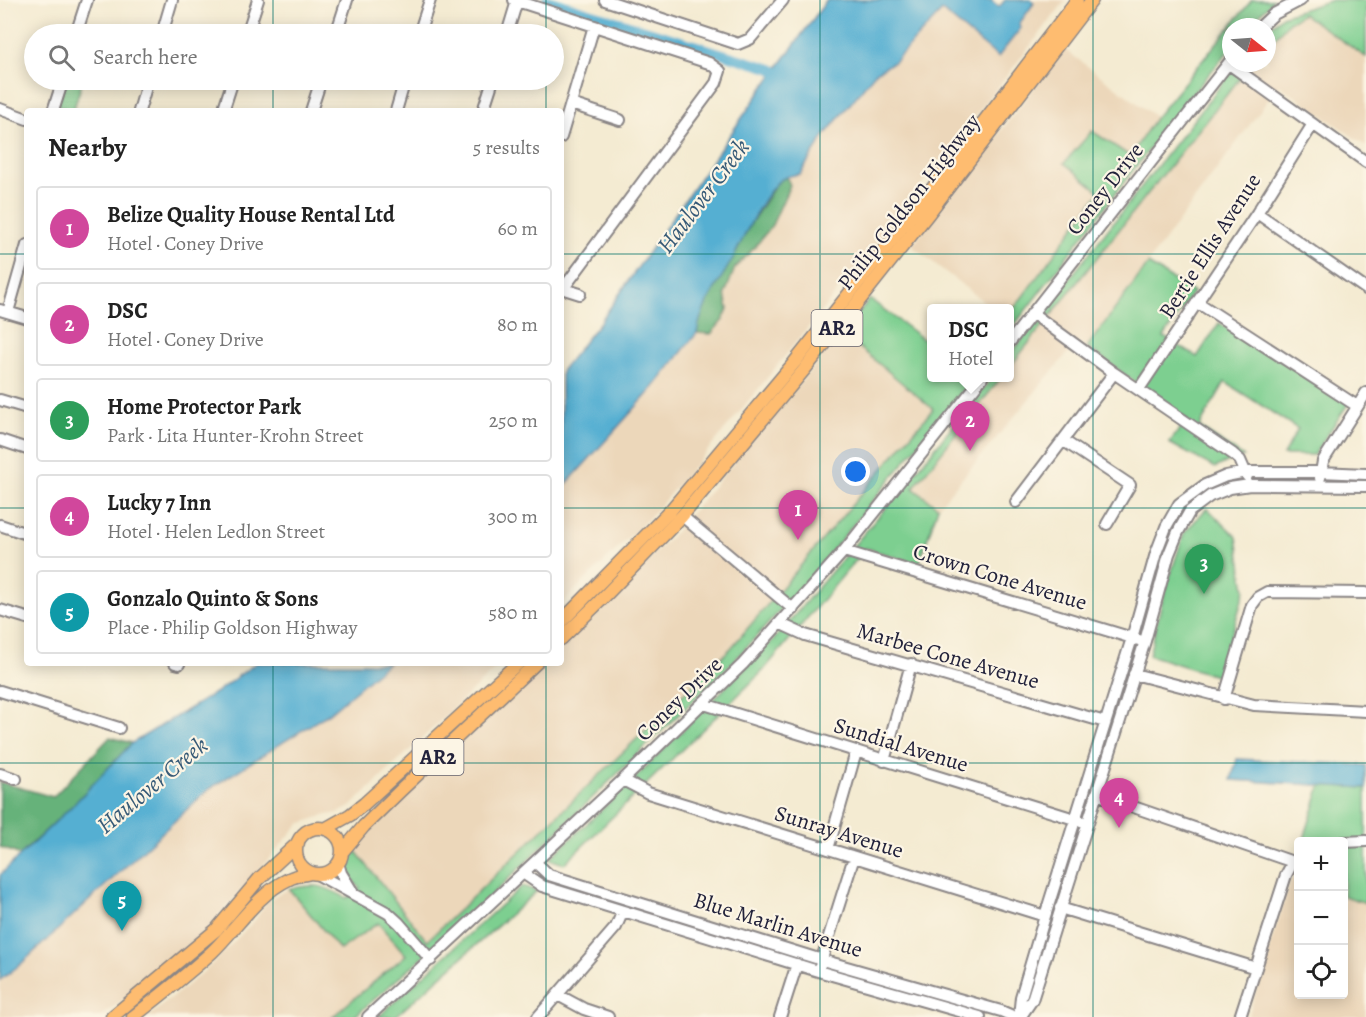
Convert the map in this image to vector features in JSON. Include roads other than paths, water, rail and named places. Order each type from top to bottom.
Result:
[{"type":"main road","name":"Philip Goldson Highway","points":[[564,619],[670,511],[794,363],[919,206],[1077,0]]},
{"type":"main road","name":"Philip Goldson Highway","points":[[564,636],[682,516],[804,370],[1092,0]]},
{"type":"main road","name":"AR2","points":[[325,829],[364,804],[515,666]]},
{"type":"main road","name":"AR2","points":[[340,858],[364,826],[533,666]]},
{"type":"main road","points":[[112,1017],[216,930],[259,879],[298,843],[306,832],[318,828],[325,829],[338,837],[340,858],[329,872],[291,878],[277,885],[208,956],[133,1017]]},
{"type":"main road","points":[[298,843],[297,857],[300,864],[314,873]]},
{"type":"street","points":[[79,24],[87,0]]},
{"type":"street","points":[[165,24],[172,0]]},
{"type":"street","points":[[250,24],[258,0]]},
{"type":"street","points":[[339,24],[346,0]]},
{"type":"street","points":[[422,24],[430,0]]},
{"type":"street","points":[[604,0],[738,44],[750,39],[783,0]]},
{"type":"street","points":[[1270,18],[1301,0]]},
{"type":"street","points":[[510,24],[516,1],[709,63],[720,71],[716,82],[564,285]]},
{"type":"street","points":[[564,127],[594,26]]},
{"type":"street","name":"Coney Drive","points":[[1014,336],[1222,72]]},
{"type":"street","points":[[1243,72],[1366,162]]},
{"type":"street","points":[[54,108],[60,90]]},
{"type":"street","points":[[140,108],[145,90]]},
{"type":"street","points":[[224,108],[230,90]]},
{"type":"street","points":[[312,108],[318,90]]},
{"type":"street","points":[[397,108],[402,90]]},
{"type":"street","points":[[484,108],[490,90]]},
{"type":"street","points":[[571,104],[620,120]]},
{"type":"street","points":[[0,109],[24,118]]},
{"type":"street","name":"Bertie Ellis Avenue","points":[[1139,390],[1257,213],[1313,124]]},
{"type":"street","points":[[1257,213],[1366,289]]},
{"type":"street","points":[[24,254],[4,311],[24,317]]},
{"type":"street","points":[[564,289],[580,294]]},
{"type":"street","points":[[1197,302],[1357,406]]},
{"type":"street","points":[[1032,313],[1114,373],[1233,454],[1240,460],[1250,485]]},
{"type":"street","points":[[1016,502],[1114,373]]},
{"type":"street","name":"Coney Drive","points":[[368,1017],[704,704],[781,624],[844,551],[979,382]]},
{"type":"street","points":[[1319,485],[1323,461],[1366,393]]},
{"type":"street","points":[[0,399],[24,407]]},
{"type":"street","points":[[0,440],[24,448]]},
{"type":"street","points":[[1064,441],[1130,485],[1107,524]]},
{"type":"street","points":[[1027,999],[1045,916],[1132,638],[1156,553],[1166,527],[1179,504],[1205,485],[1226,476],[1246,472],[1366,474]]},
{"type":"street","points":[[1018,1017],[1027,999],[1060,908],[1145,641],[1169,554],[1190,511],[1210,496],[1230,488],[1250,485],[1366,486]]},
{"type":"street","points":[[682,516],[794,609]]},
{"type":"street","points":[[0,525],[24,533]]},
{"type":"street","name":"Crown Cone Avenue","points":[[844,551],[1145,641]]},
{"type":"street","points":[[1224,699],[1252,605],[1258,597],[1267,592],[1366,593]]},
{"type":"street","points":[[0,610],[24,616]]},
{"type":"street","name":"Marbee Cone Avenue","points":[[781,624],[805,635],[1105,722]]},
{"type":"street","points":[[884,761],[911,664]]},
{"type":"street","points":[[1134,674],[1224,699],[1269,707],[1366,711]]},
{"type":"street","points":[[0,691],[119,728]]},
{"type":"street","name":"Sundial Avenue","points":[[704,704],[1087,823]]},
{"type":"street","points":[[828,849],[856,752]]},
{"type":"street","points":[[0,774],[16,778]]},
{"type":"street","name":"Sunray Avenue","points":[[623,780],[648,793],[1045,916]]},
{"type":"street","points":[[1096,794],[1294,861]]},
{"type":"street","points":[[1348,842],[1366,841]]},
{"type":"street","points":[[818,971],[854,857]]},
{"type":"street","points":[[340,858],[341,873],[352,892]]},
{"type":"street","name":"Blue Marlin Avenue","points":[[535,862],[549,875],[822,960],[1018,1017]]},
{"type":"street","points":[[1240,1017],[1286,875],[1294,865]]},
{"type":"street","points":[[314,873],[388,913],[431,960]]},
{"type":"street","name":"Blue Marlin Avenue","points":[[524,873],[542,886],[818,971],[980,1017]]},
{"type":"street","points":[[1060,908],[1256,968]]},
{"type":"street","points":[[538,1017],[616,927],[623,911]]},
{"type":"street","points":[[780,1017],[797,964]]},
{"type":"street","points":[[558,995],[584,1010],[608,1017]]},
{"type":"water","name":"Haulover Creek","points":[[827,0],[991,0],[999,7],[1005,0],[1031,0],[1034,3],[1019,24],[1021,28],[998,57],[942,11],[894,62],[876,72],[825,135],[800,174],[780,180],[769,193],[702,313],[697,333],[654,387],[564,487],[564,367],[600,322],[762,89]]},
{"type":"water","name":"Haulover Creek","points":[[252,666],[384,666],[328,714],[209,789],[21,964],[0,980],[0,875],[74,804],[132,743],[215,693]]},
{"type":"water","points":[[1237,759],[1366,765],[1366,788],[1231,780]]},
{"type":"waterway","points":[[547,0],[772,69],[786,77]]},
{"type":"place","name":"DSC","points":[[970,451]]},
{"type":"place","name":"Belize Quality House Rental Ltd","points":[[798,540]]},
{"type":"place","name":"Home Protector Park","points":[[1204,594]]},
{"type":"place","name":"Lucky 7 Inn","points":[[1119,828]]},
{"type":"place","name":"Gonzalo Quinto & Sons","points":[[122,931]]}]
